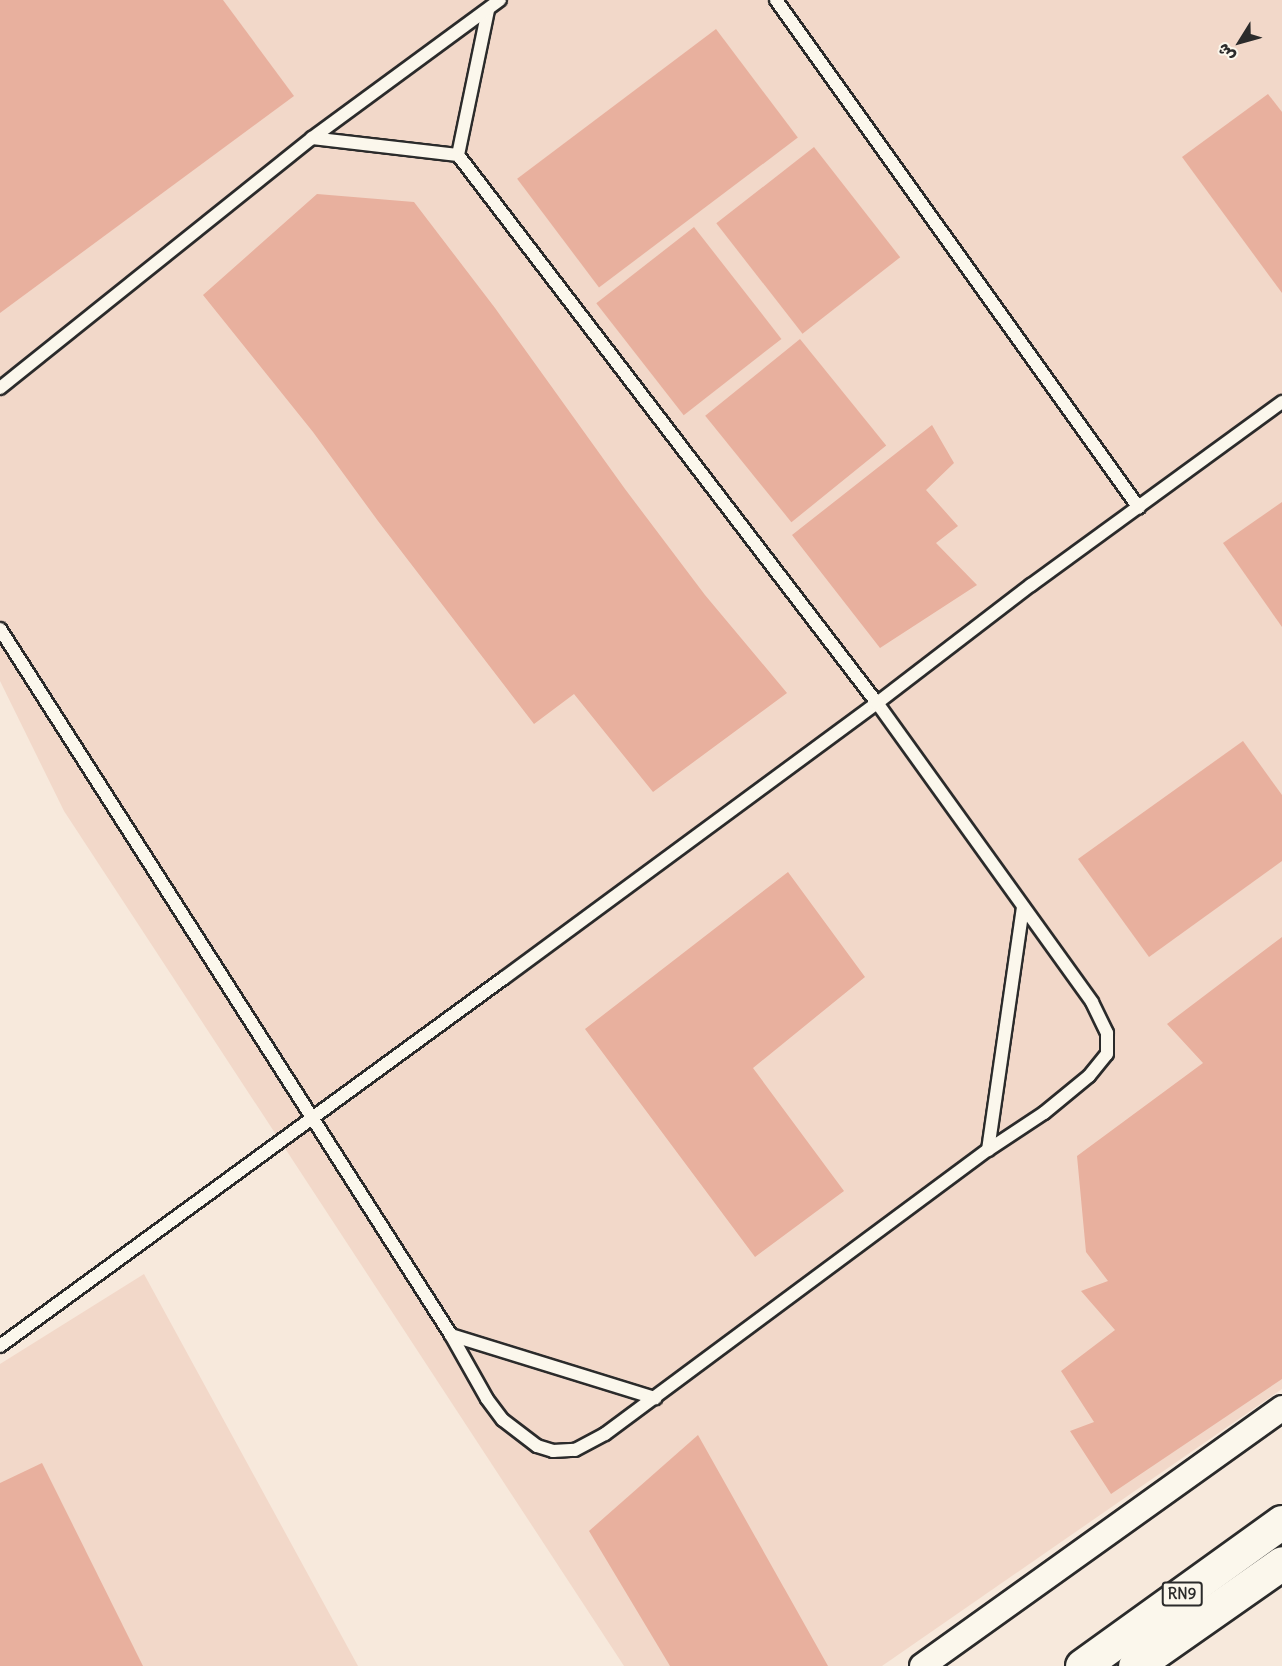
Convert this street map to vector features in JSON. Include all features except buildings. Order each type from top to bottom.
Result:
[{"type":"highway","name":"RN9","points":[[1082,1666],[1282,1522]]},
{"type":"highway","name":"RN9","points":[[1135,1666],[1282,1563]]},
{"type":"street","points":[[922,1666],[1282,1408]]},
{"type":"lane","points":[[0,388],[312,138],[500,0]]},
{"type":"lane","points":[[776,0],[1139,508]]},
{"type":"lane","points":[[458,155],[488,10]]},
{"type":"lane","points":[[0,629],[310,1118],[451,1335],[474,1378],[503,1420],[527,1441],[553,1451],[575,1450],[592,1443],[655,1398],[1072,1090],[1099,1066],[1107,1054],[1107,1033],[1092,1002],[877,703],[458,155],[312,138]]},
{"type":"lane","points":[[0,1346],[877,703],[1031,585],[1282,402]]},
{"type":"lane","points":[[988,1150],[1023,908]]},
{"type":"lane","points":[[451,1335],[655,1398]]},
{"type":"shaded area","points":[[0,0],[1282,0],[1282,1389],[882,1666],[624,1666],[64,811],[0,681]]},
{"type":"shaded area","points":[[144,1274],[358,1666],[0,1666],[0,1364]]}]
